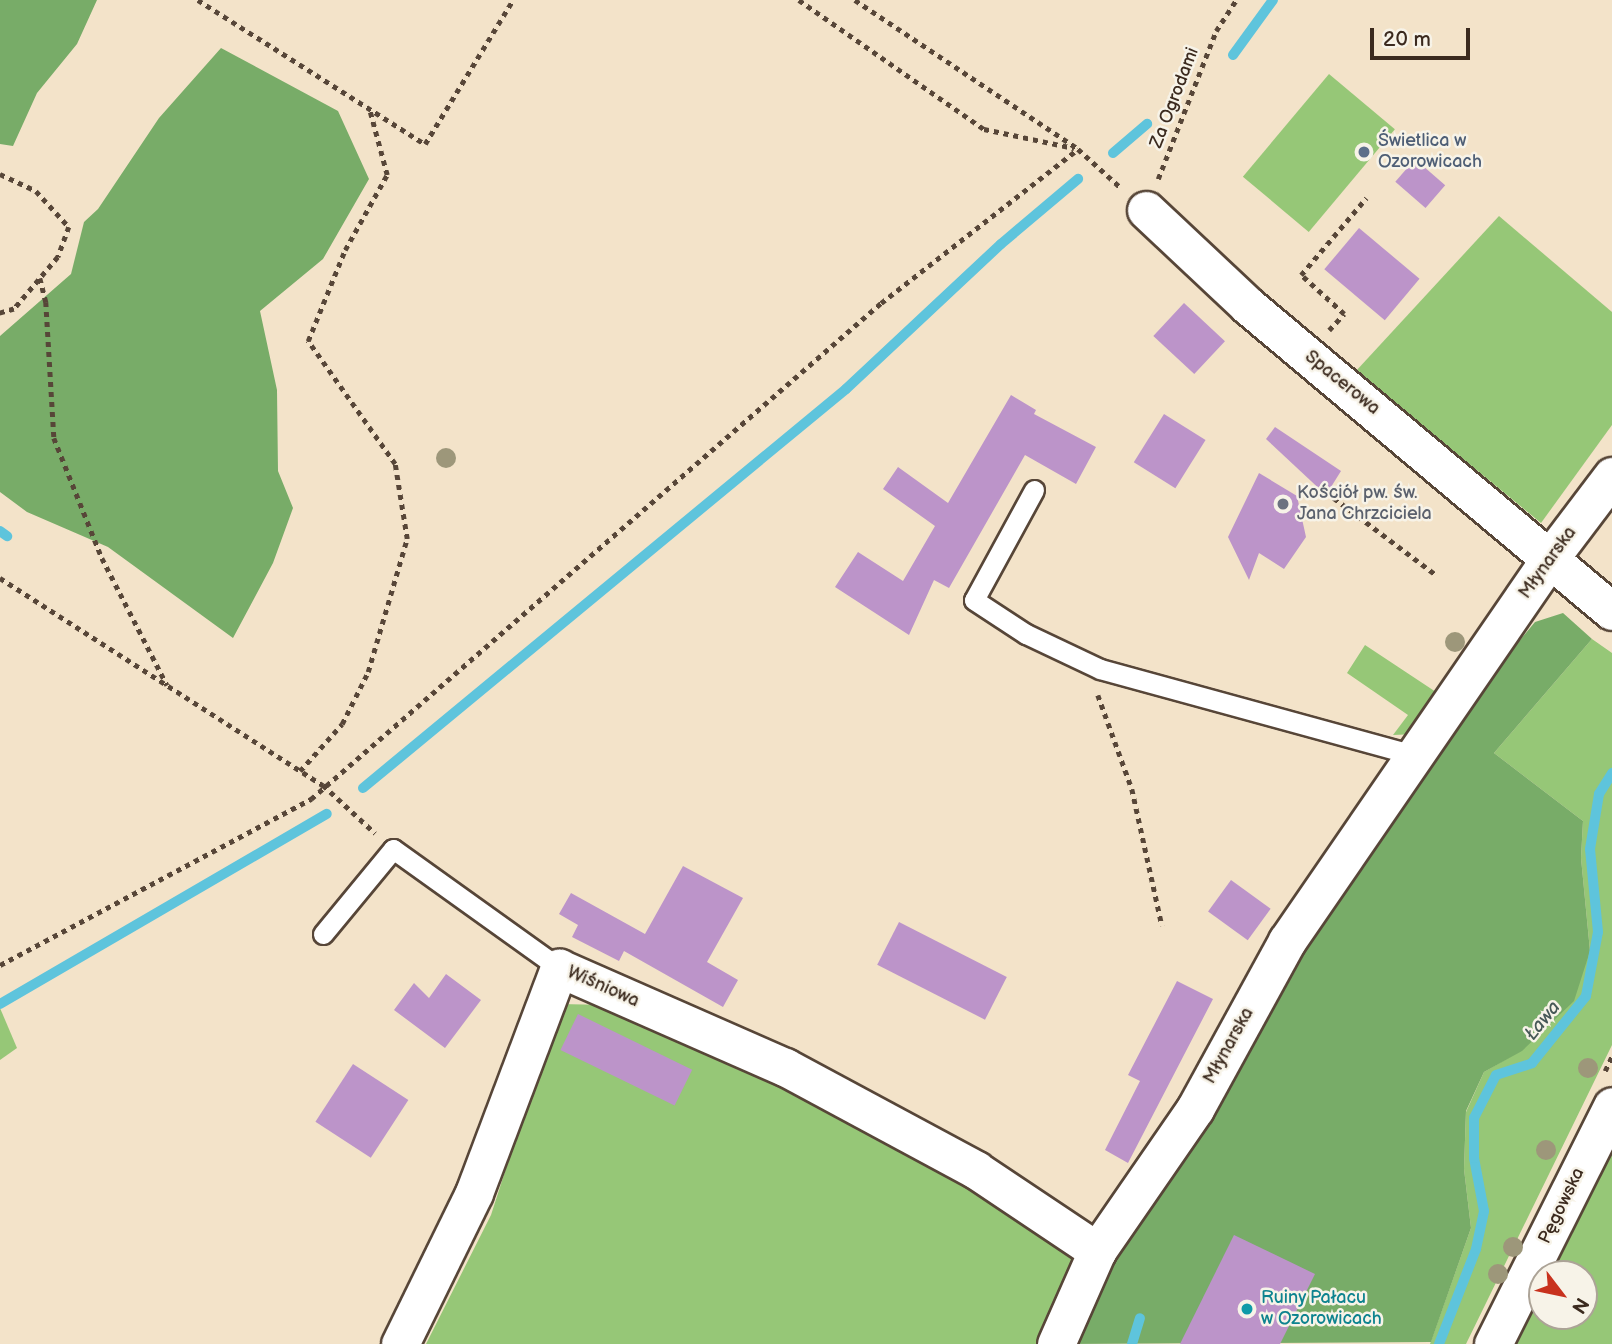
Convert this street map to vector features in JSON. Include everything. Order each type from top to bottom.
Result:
[{"type":"street","name":"Spacerowa","points":[[1146,210],[1247,305],[1612,611]]},
{"type":"street","name":"Młynarska","points":[[1056,1344],[1097,1251],[1195,1109],[1287,941],[1550,558],[1612,476]]},
{"type":"street","name":"Wiśniowa","points":[[400,1344],[474,1193],[559,968],[785,1067],[976,1170],[1097,1251]]},
{"type":"street","name":"Pęgowska","points":[[1493,1344],[1612,1106]]},
{"type":"lane","points":[[1034,490],[974,600],[1026,634],[1100,669],[1415,755]]},
{"type":"lane","points":[[323,934],[393,849],[559,968]]},
{"type":"path","points":[[198,0],[425,144],[513,0]]},
{"type":"path","points":[[799,0],[984,129],[1078,149]]},
{"type":"path","points":[[855,0],[1078,149],[1146,210]]},
{"type":"path","name":"Za Ogrodami","points":[[1146,210],[1216,31],[1236,0]]},
{"type":"path","points":[[300,771],[342,724],[368,672],[407,539],[396,464],[308,341],[345,250],[387,175],[369,108]]},
{"type":"path","points":[[0,965],[311,799],[323,785],[881,303],[1078,149]]},
{"type":"path","points":[[0,174],[36,191],[69,227],[58,257],[14,309],[0,313]]},
{"type":"path","points":[[1307,354],[1344,314],[1301,275],[1366,198]]},
{"type":"path","points":[[40,278],[46,302],[54,438],[102,558],[168,686]]},
{"type":"path","points":[[1326,492],[1435,574]]},
{"type":"path","points":[[0,578],[323,785],[393,849]]},
{"type":"path","points":[[1100,669],[1098,701],[1132,789],[1162,926]]},
{"type":"green space","points":[[0,0],[97,0],[77,44],[37,93],[13,146],[0,144]]},
{"type":"green space","points":[[221,48],[338,111],[369,179],[323,259],[260,311],[277,390],[278,471],[293,508],[273,563],[233,638],[108,547],[27,512],[0,492],[0,336],[71,274],[84,222],[98,209],[159,118]]},
{"type":"green space","points":[[1329,74],[1395,129],[1309,232],[1243,177]]},
{"type":"green space","points":[[1499,216],[1612,312],[1612,425],[1541,523],[1356,371]]},
{"type":"green space","points":[[1563,613],[1592,639],[1494,753],[1583,821],[1581,858],[1590,951],[1574,1001],[1522,1051],[1484,1072],[1466,1111],[1464,1169],[1471,1228],[1431,1342],[1066,1344],[1113,1246],[1321,918],[1475,694],[1535,622]]},
{"type":"green space","points":[[1592,639],[1612,653],[1612,1045],[1466,1344],[1430,1344],[1471,1228],[1464,1169],[1466,1112],[1484,1072],[1522,1050],[1590,951],[1581,858],[1583,821],[1494,753]]},
{"type":"green space","points":[[1365,645],[1442,696],[1417,734],[1393,735],[1408,715],[1347,673]]},
{"type":"green space","points":[[559,1004],[608,1005],[757,1068],[976,1189],[1076,1260],[1046,1344],[426,1344],[491,1215]]},
{"type":"green space","points":[[0,1008],[17,1048],[0,1060]]},
{"type":"green space","points":[[1612,1148],[1612,1344],[1506,1344],[1528,1298],[1528,1330],[1598,1330],[1598,1260],[1548,1260]]},
{"type":"building","points":[[1415,159],[1445,185],[1426,208],[1395,182]]},
{"type":"building","points":[[1359,228],[1420,279],[1385,320],[1324,269]]},
{"type":"building","points":[[1184,303],[1225,341],[1194,374],[1153,336]]},
{"type":"building","points":[[1011,395],[1036,410],[1034,414],[1096,447],[1076,484],[1025,455],[949,588],[934,580],[909,635],[835,587],[858,552],[903,581],[935,526],[883,489],[898,467],[948,503]]},
{"type":"building","points":[[1164,414],[1206,440],[1175,488],[1134,462]]},
{"type":"building","points":[[1275,427],[1341,471],[1326,495],[1266,439]]},
{"type":"building","points":[[1259,473],[1297,496],[1306,537],[1284,569],[1259,553],[1249,580],[1228,537]]},
{"type":"building","points":[[683,866],[743,898],[707,962],[738,980],[723,1007],[624,951],[619,961],[572,937],[578,925],[559,914],[571,893],[645,934]]},
{"type":"building","points":[[1231,880],[1271,909],[1248,940],[1208,912]]},
{"type":"building","points":[[899,922],[1007,977],[985,1020],[877,965]]},
{"type":"building","points":[[446,974],[481,1000],[445,1048],[394,1010],[414,983],[429,998]]},
{"type":"building","points":[[1177,981],[1213,999],[1128,1163],[1105,1150],[1140,1081],[1128,1075]]},
{"type":"building","points":[[578,1014],[692,1070],[675,1106],[560,1050]]},
{"type":"building","points":[[353,1064],[408,1100],[371,1158],[315,1122]]},
{"type":"building","name":"Ruiny Pałacu w Ozorowicach","points":[[1234,1235],[1315,1274],[1280,1344],[1180,1344]]},
{"type":"waterway","points":[[1233,55],[1273,0]]},
{"type":"waterway","points":[[1113,153],[1147,124]]},
{"type":"waterway","points":[[363,788],[846,389],[1001,244],[1078,179]]},
{"type":"waterway","points":[[0,531],[7,536]]},
{"type":"waterway","name":"Ława","points":[[1439,1344],[1476,1249],[1484,1211],[1474,1158],[1474,1118],[1496,1075],[1532,1063],[1586,996],[1598,932],[1590,849],[1599,794],[1612,773]]},
{"type":"waterway","points":[[0,1004],[327,814]]},
{"type":"waterway","points":[[1132,1344],[1140,1318]]},
{"type":"place","name":"Świetlica w Ozorowicach","points":[[1364,152]]},
{"type":"place","name":"Kościół pw. św. Jana Chrzciciela","points":[[1283,504]]},
{"type":"place","name":"Ruiny Pałacu w Ozorowicach","points":[[1247,1309]]}]
